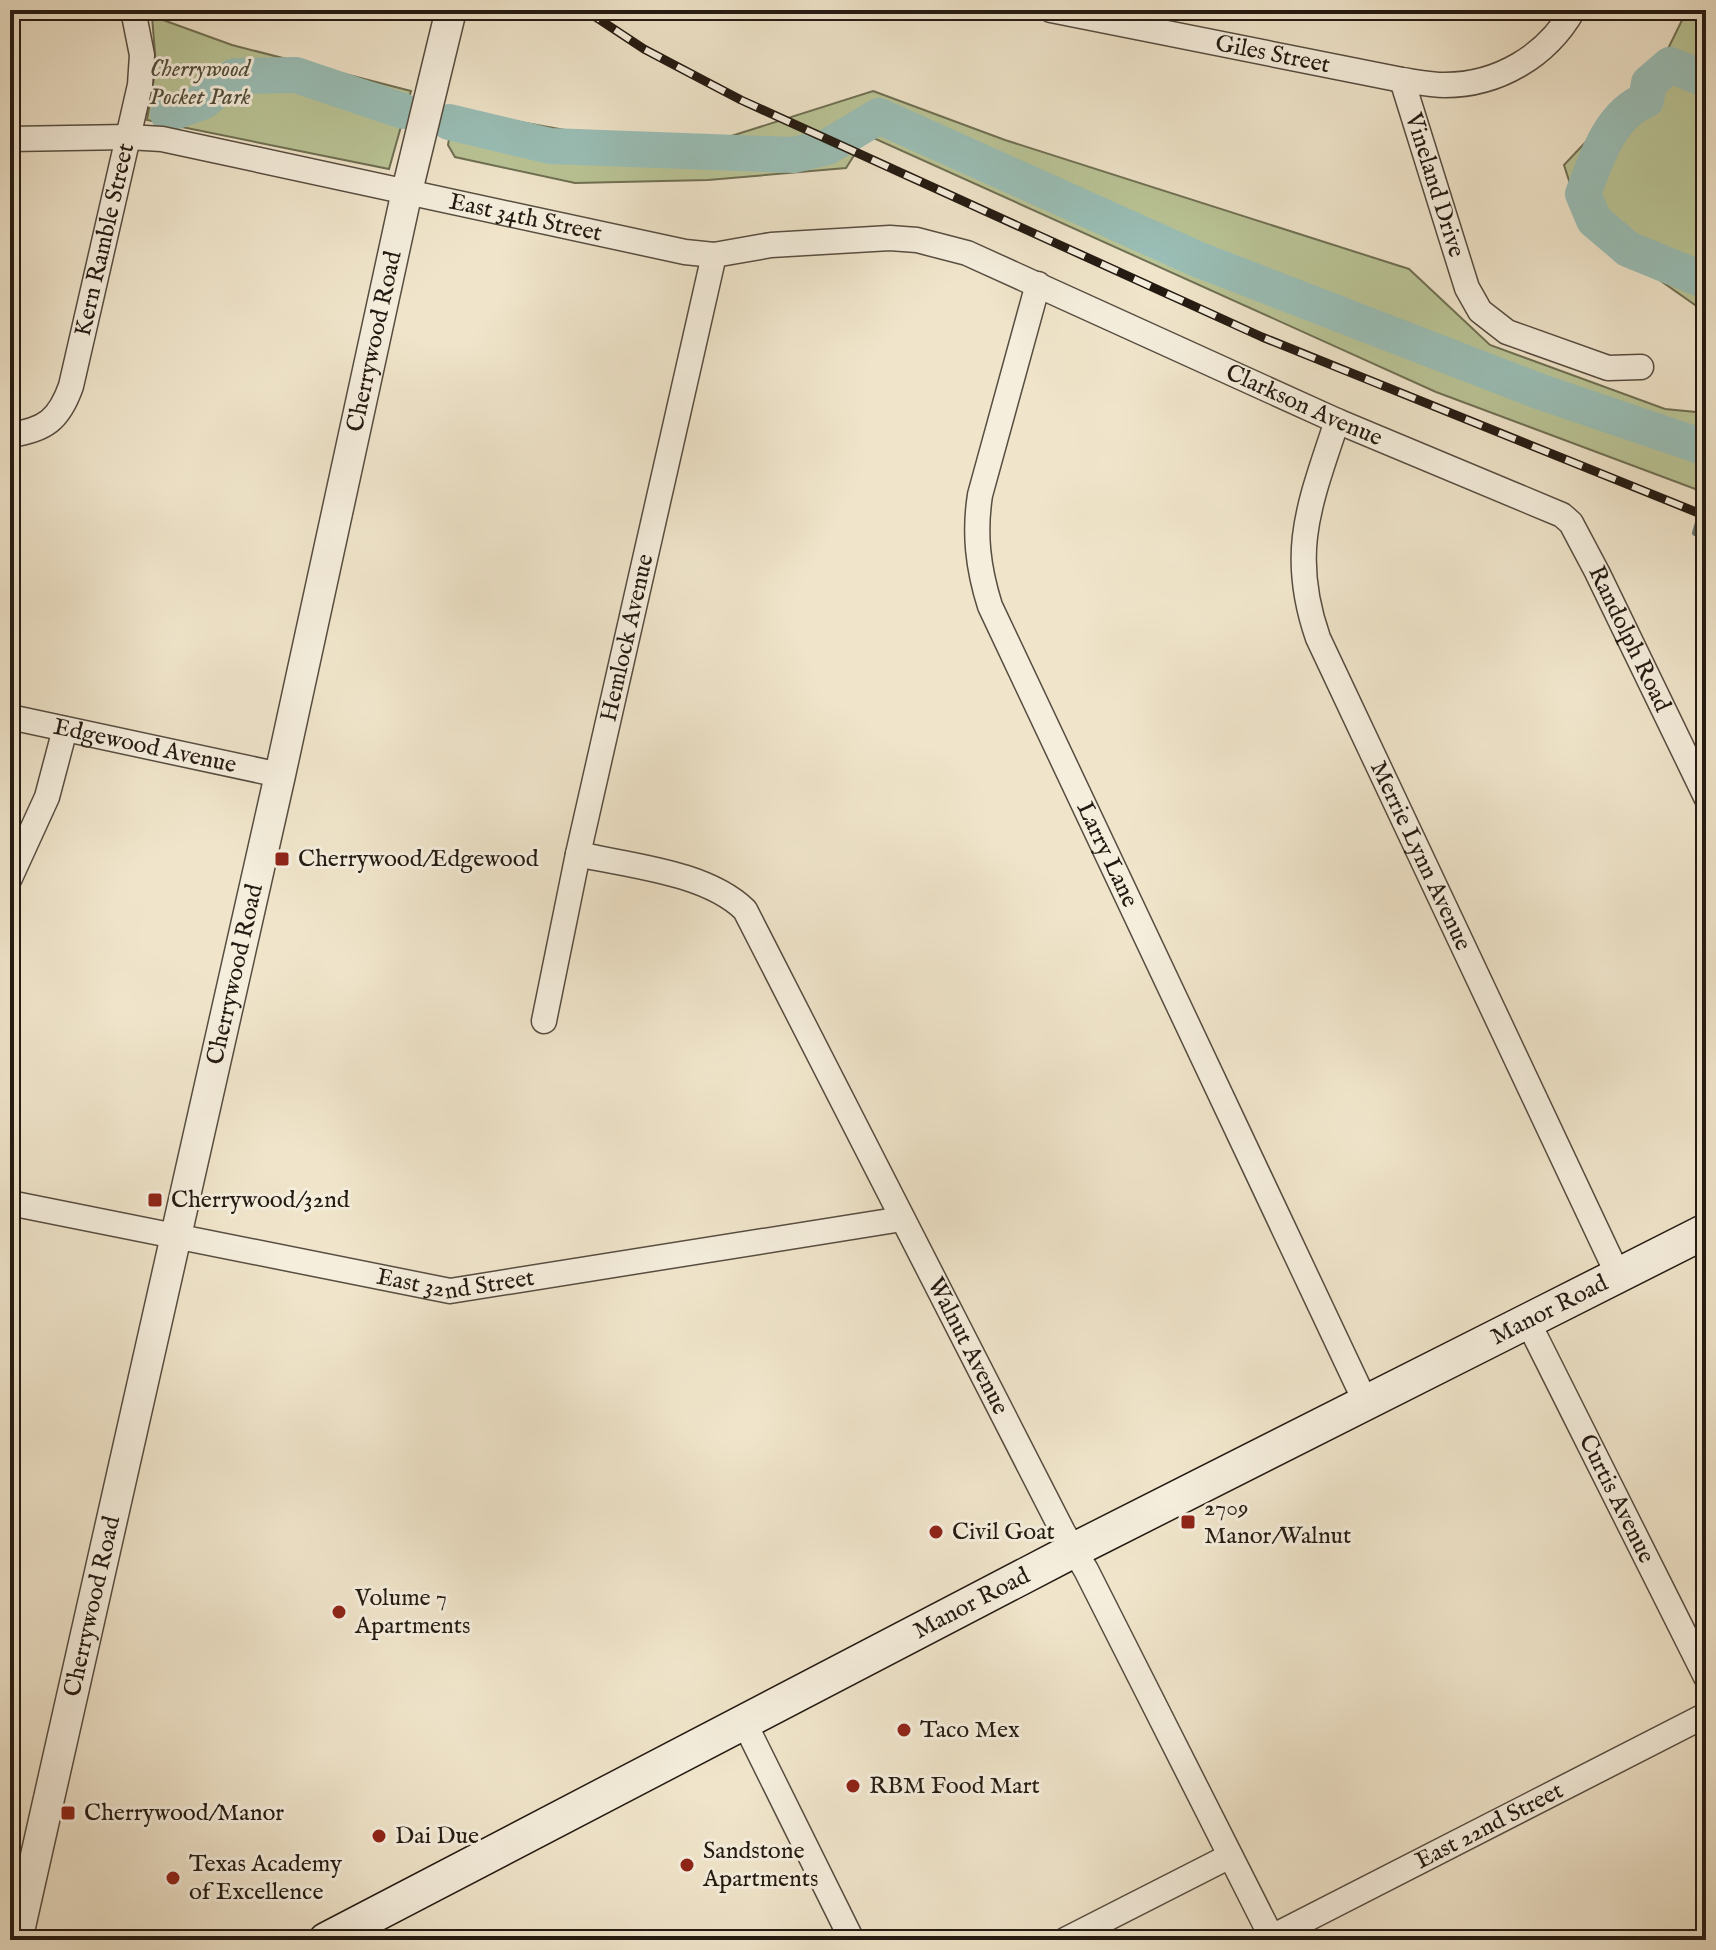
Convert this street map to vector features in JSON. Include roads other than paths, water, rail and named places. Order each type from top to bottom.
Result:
[{"type":"main road","name":"Manor Road","points":[[326,1940],[1074,1550],[1706,1231]]},
{"type":"street","name":"Kern Ramble Street","points":[[10,435],[45,425],[55,418],[64,405],[140,85],[142,55],[133,10]]},
{"type":"street","name":"Cherrywood Road","points":[[17,1940],[280,775],[407,191],[451,10]]},
{"type":"street","name":"Giles Street","points":[[1051,10],[1402,80]]},
{"type":"street","name":"Vineland Drive","points":[[1573,10],[1544,47],[1509,72],[1482,81],[1444,85],[1402,80],[1467,288],[1480,311],[1507,332],[1608,368],[1641,367]]},
{"type":"street","name":"East 34th Street","points":[[10,139],[128,137],[175,141],[670,249],[714,255],[771,245],[890,238],[917,240],[967,253],[1038,284]]},
{"type":"street","name":"Hemlock Avenue","points":[[544,1021],[578,854],[714,255]]},
{"type":"street","name":"Clarkson Avenue","points":[[1038,284],[1337,421],[1550,509],[1571,523]]},
{"type":"street","name":"Larry Lane","points":[[1038,284],[980,495],[976,524],[981,579],[990,606],[1366,1403]]},
{"type":"street","name":"Merrie Lynn Avenue","points":[[1337,421],[1307,510],[1303,545],[1307,608],[1325,653],[1618,1275]]},
{"type":"street","name":"Randolph Road","points":[[1571,523],[1706,797]]},
{"type":"street","name":"Edgewood Avenue","points":[[10,717],[280,775]]},
{"type":"street","points":[[10,878],[47,797],[65,729]]},
{"type":"street","name":"Walnut Avenue","points":[[578,854],[699,881],[731,897],[745,910],[1273,1938]]},
{"type":"street","name":"East 32nd Street","points":[[10,1203],[450,1291],[902,1219]]},
{"type":"street","name":"Curtis Avenue","points":[[1527,1320],[1706,1677]]},
{"type":"street","name":"East 22nd Street","points":[[1273,1938],[1706,1715]]},
{"type":"street","points":[[744,1722],[852,1940]]},
{"type":"street","points":[[1065,1940],[1230,1856]]},
{"type":"waterway","points":[[1706,76],[1705,79],[1670,65],[1649,83],[1646,100],[1633,107],[1613,127],[1583,194],[1594,220],[1628,249],[1706,281]]},
{"type":"waterway","points":[[168,114],[202,102],[235,76],[296,75],[403,111]]},
{"type":"waterway","points":[[449,122],[550,146],[794,155],[827,147],[879,116],[1197,259],[1541,392],[1706,448]]},
{"type":"waterway","points":[[1695,533],[1706,494]]},
{"type":"railway","points":[[585,10],[644,49],[741,100],[1262,337],[1706,516]]},
{"type":"place","name":"Cherrywood/Edgewood","points":[[282,859]]},
{"type":"place","name":"Cherrywood/32nd","points":[[155,1200]]},
{"type":"place","name":"2709 Manor/Walnut","points":[[1188,1522]]},
{"type":"place","name":"Civil Goat","points":[[936,1532]]},
{"type":"place","name":"Volume 7 Apartments","points":[[339,1612]]},
{"type":"place","name":"Taco Mex","points":[[904,1730]]},
{"type":"place","name":"RBM Food Mart","points":[[853,1786]]},
{"type":"place","name":"Cherrywood/Manor","points":[[68,1813]]},
{"type":"place","name":"Dai Due","points":[[379,1836]]},
{"type":"place","name":"Sandstone Apartments","points":[[687,1865]]},
{"type":"place","name":"Texas Academy of Excellence","points":[[173,1878]]},
{"type":"park label","name":"Cherrywood Pocket Park","points":[[200,83]]}]
